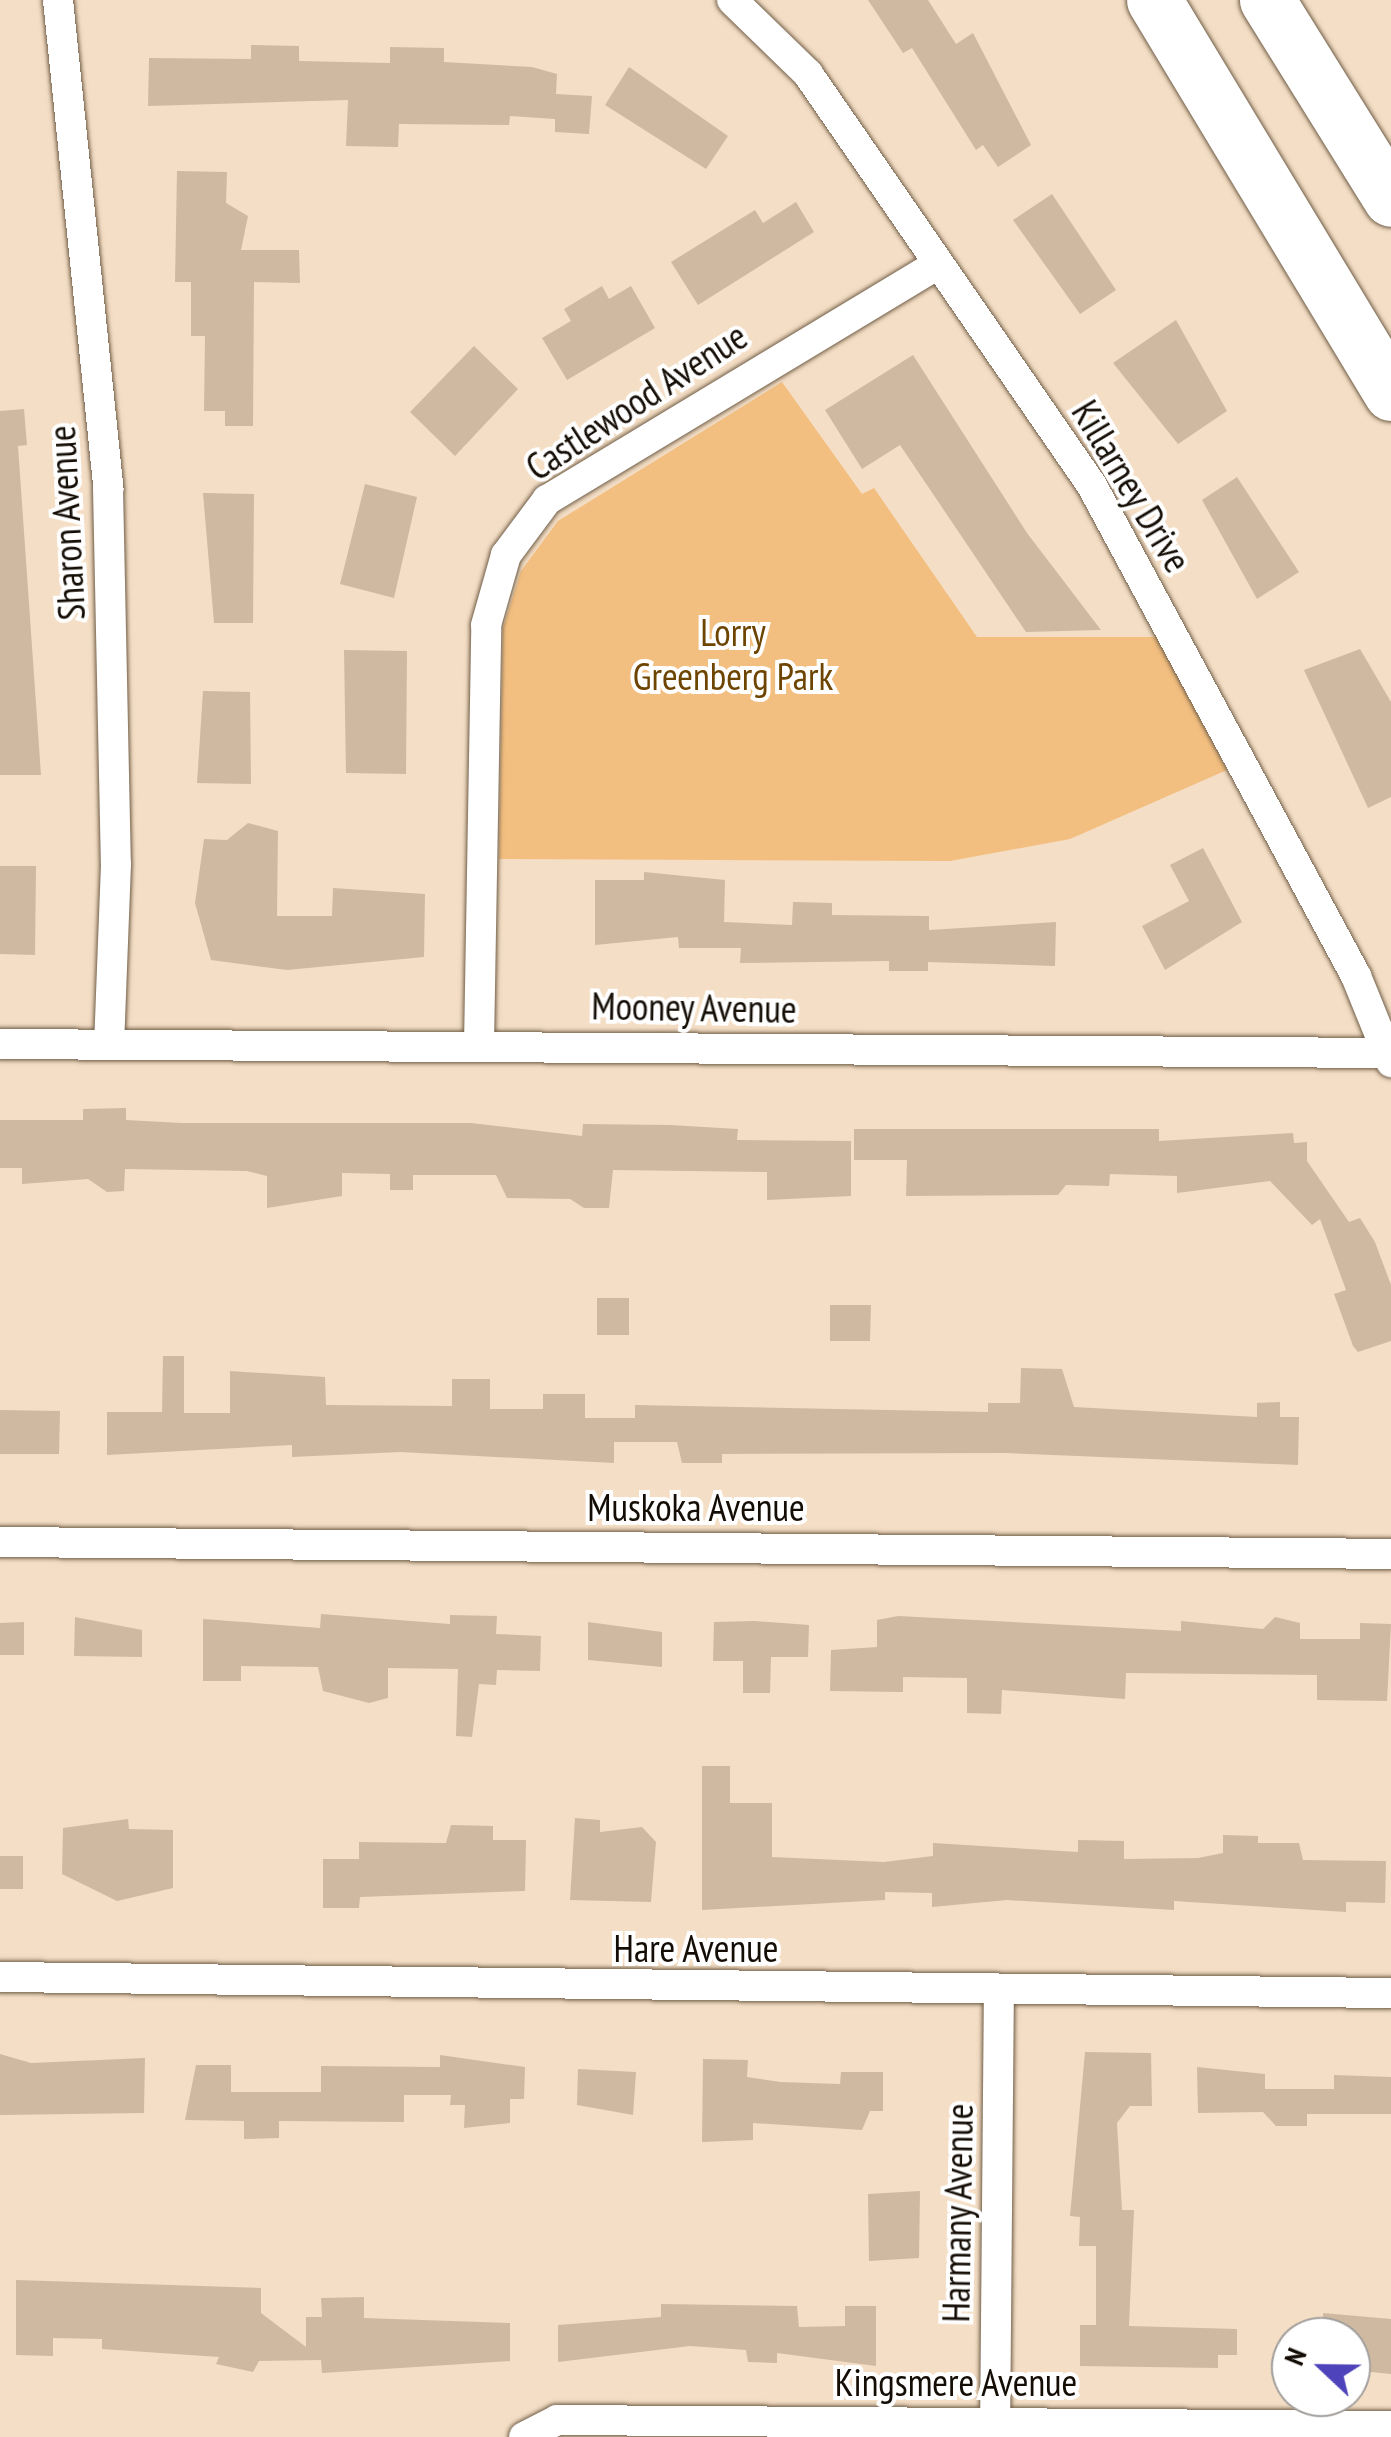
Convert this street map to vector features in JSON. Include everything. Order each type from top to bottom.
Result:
[{"type":"highway","points":[[1130,0],[1228,119]]},
{"type":"highway","points":[[1154,0],[1391,393]]},
{"type":"highway","points":[[1266,0],[1391,199]]},
{"type":"street","name":"Sharon Avenue","points":[[58,0],[108,488],[116,864],[109,1044]]},
{"type":"street","name":"Killarney Drive","points":[[732,0],[808,74],[1091,484],[1356,976],[1389,1058]]},
{"type":"street","name":"Castlewood Avenue","points":[[478,1045],[486,625],[506,555],[548,500],[938,264]]},
{"type":"street","name":"Mooney Avenue","points":[[0,1044],[478,1045],[1389,1058]]},
{"type":"street","name":"Muskoka Avenue","points":[[0,1542],[1391,1554]]},
{"type":"street","name":"Hare Avenue","points":[[0,1977],[1391,1993]]},
{"type":"street","name":"Harmany Avenue","points":[[995,2429],[1000,1990]]},
{"type":"street","name":"Kingsmere Avenue","points":[[524,2437],[556,2420],[995,2429],[1391,2426]]},
{"type":"green space","name":"Lorry Greenberg Park","points":[[782,382],[862,494],[874,488],[977,637],[1158,637],[1227,770],[1070,839],[950,861],[499,859],[503,628],[521,571],[558,521]]},
{"type":"building","points":[[868,0],[928,0],[956,44],[973,33],[1031,145],[998,167],[983,145],[976,150],[912,48],[903,53]]},
{"type":"building","points":[[251,45],[299,46],[299,61],[390,63],[390,47],[444,48],[444,62],[532,67],[557,74],[556,94],[592,96],[589,134],[555,132],[555,119],[510,116],[509,125],[399,124],[398,147],[346,146],[348,100],[148,106],[149,58],[251,59]]},
{"type":"building","points":[[629,67],[728,136],[706,169],[605,105]]},
{"type":"building","points":[[177,171],[227,172],[226,203],[248,216],[241,250],[299,250],[300,283],[254,282],[253,426],[225,426],[225,411],[204,411],[205,336],[191,336],[191,282],[175,282]]},
{"type":"building","points":[[1052,194],[1116,290],[1080,314],[1013,220]]},
{"type":"building","points":[[796,202],[814,232],[698,305],[671,262],[755,210],[763,223]]},
{"type":"building","points":[[602,286],[609,299],[631,286],[655,328],[567,380],[542,338],[571,321],[564,309]]},
{"type":"building","points":[[1176,320],[1227,411],[1178,444],[1113,363]]},
{"type":"building","points":[[474,346],[518,389],[455,456],[410,412]]},
{"type":"building","points":[[913,355],[1027,533],[1101,630],[1026,632],[900,445],[862,469],[825,410]]},
{"type":"building","points":[[24,409],[27,445],[18,446],[41,775],[0,775],[0,411]]},
{"type":"building","points":[[1237,477],[1299,572],[1257,599],[1202,500]]},
{"type":"building","points":[[365,484],[417,497],[394,598],[340,584]]},
{"type":"building","points":[[203,493],[254,494],[253,623],[214,623]]},
{"type":"building","points":[[1360,649],[1391,702],[1391,797],[1368,808],[1304,670]]},
{"type":"building","points":[[344,650],[407,651],[406,774],[346,773]]},
{"type":"building","points":[[203,691],[250,692],[251,784],[197,783]]},
{"type":"building","points":[[248,823],[278,831],[277,916],[332,916],[333,888],[425,894],[424,957],[287,970],[211,960],[195,903],[204,839],[227,840]]},
{"type":"building","points":[[1203,848],[1242,922],[1165,970],[1142,926],[1189,901],[1170,865]]},
{"type":"building","points":[[0,866],[36,866],[35,955],[0,954]]},
{"type":"building","points":[[644,872],[725,880],[724,922],[792,925],[793,902],[832,903],[832,915],[929,916],[929,930],[1056,922],[1055,966],[928,962],[928,971],[889,971],[889,961],[740,963],[741,948],[679,948],[678,937],[595,945],[595,880],[644,880]]},
{"type":"building","points":[[126,1108],[126,1120],[181,1123],[471,1123],[582,1136],[583,1124],[670,1125],[738,1129],[737,1140],[851,1141],[851,1196],[767,1200],[767,1172],[613,1170],[609,1208],[584,1208],[570,1199],[507,1198],[496,1175],[413,1175],[413,1190],[390,1190],[390,1174],[342,1173],[342,1196],[267,1208],[267,1176],[247,1171],[125,1169],[124,1191],[107,1192],[88,1179],[22,1184],[22,1168],[0,1168],[0,1120],[83,1120],[83,1109]]},
{"type":"building","points":[[854,1129],[1159,1129],[1159,1141],[1293,1133],[1294,1143],[1307,1142],[1307,1161],[1349,1222],[1360,1218],[1375,1242],[1391,1285],[1391,1341],[1358,1352],[1353,1346],[1334,1294],[1346,1290],[1320,1219],[1312,1225],[1270,1181],[1177,1193],[1177,1176],[1110,1174],[1109,1186],[1066,1185],[1058,1195],[906,1196],[907,1160],[854,1160]]},
{"type":"building","points":[[597,1298],[629,1298],[629,1335],[597,1335]]},
{"type":"building","points":[[830,1305],[871,1305],[870,1341],[830,1341]]},
{"type":"building","points":[[163,1356],[184,1356],[184,1413],[230,1413],[230,1371],[325,1377],[326,1405],[452,1406],[452,1379],[490,1379],[490,1409],[543,1409],[543,1394],[585,1394],[585,1418],[635,1418],[635,1405],[988,1412],[988,1403],[1020,1403],[1021,1368],[1062,1369],[1074,1407],[1257,1417],[1257,1403],[1280,1402],[1280,1417],[1299,1417],[1298,1465],[1005,1453],[722,1454],[722,1463],[682,1463],[677,1442],[614,1442],[614,1463],[400,1452],[292,1457],[292,1445],[107,1455],[107,1412],[162,1412]]},
{"type":"building","points":[[0,1410],[60,1411],[59,1454],[0,1454]]},
{"type":"building","points":[[321,1614],[450,1624],[450,1615],[497,1616],[496,1634],[541,1636],[540,1671],[497,1670],[496,1685],[479,1684],[472,1737],[456,1736],[458,1669],[388,1668],[388,1698],[369,1703],[323,1691],[318,1667],[241,1666],[241,1681],[203,1681],[203,1619],[320,1628]]},
{"type":"building","points":[[898,1616],[1181,1631],[1181,1621],[1263,1629],[1275,1617],[1300,1623],[1300,1639],[1360,1639],[1360,1623],[1391,1624],[1387,1701],[1317,1700],[1317,1675],[1126,1673],[1125,1699],[1002,1690],[1001,1714],[967,1713],[967,1678],[903,1677],[903,1692],[830,1691],[831,1650],[877,1647],[877,1620]]},
{"type":"building","points":[[75,1617],[142,1630],[142,1657],[74,1656]]},
{"type":"building","points":[[24,1622],[24,1655],[0,1655],[0,1623]]},
{"type":"building","points":[[588,1622],[662,1632],[662,1667],[588,1660]]},
{"type":"building","points":[[714,1622],[809,1625],[808,1657],[771,1657],[770,1693],[743,1693],[743,1661],[713,1661]]},
{"type":"building","points":[[702,1766],[730,1766],[730,1803],[772,1803],[772,1857],[884,1862],[933,1856],[933,1843],[1078,1852],[1078,1840],[1124,1841],[1124,1859],[1198,1858],[1223,1853],[1223,1835],[1258,1836],[1258,1843],[1299,1843],[1303,1860],[1386,1861],[1385,1903],[1346,1902],[1346,1912],[1174,1901],[1174,1910],[1007,1900],[932,1907],[932,1893],[885,1892],[885,1900],[702,1910]]},
{"type":"building","points":[[575,1818],[600,1820],[600,1832],[642,1827],[656,1842],[651,1902],[570,1900]]},
{"type":"building","points":[[128,1819],[129,1829],[173,1830],[173,1888],[117,1901],[62,1874],[63,1828]]},
{"type":"building","points":[[451,1825],[493,1826],[493,1840],[526,1840],[525,1891],[360,1897],[359,1908],[323,1908],[323,1859],[359,1859],[359,1842],[446,1843]]},
{"type":"building","points":[[0,1856],[23,1856],[23,1889],[0,1889]]},
{"type":"building","points":[[1085,2052],[1151,2053],[1152,2106],[1130,2106],[1117,2123],[1122,2210],[1134,2210],[1129,2326],[1237,2329],[1237,2355],[1218,2355],[1218,2368],[1080,2366],[1080,2325],[1096,2325],[1096,2246],[1079,2246],[1080,2217],[1070,2216]]},
{"type":"building","points":[[0,2054],[31,2063],[145,2058],[144,2113],[0,2115]]},
{"type":"building","points":[[440,2055],[525,2067],[524,2099],[510,2099],[510,2123],[464,2128],[465,2105],[450,2105],[451,2095],[404,2095],[404,2122],[279,2121],[279,2138],[244,2139],[244,2121],[185,2120],[196,2065],[231,2065],[231,2092],[321,2092],[321,2066],[440,2067]]},
{"type":"building","points":[[703,2059],[748,2060],[747,2077],[780,2082],[840,2084],[841,2072],[883,2072],[883,2111],[870,2111],[862,2130],[753,2123],[753,2140],[702,2142]]},
{"type":"building","points":[[1197,2067],[1265,2074],[1265,2089],[1334,2089],[1334,2075],[1391,2077],[1391,2114],[1307,2114],[1307,2126],[1276,2126],[1263,2112],[1198,2113]]},
{"type":"building","points":[[578,2069],[636,2072],[633,2115],[577,2105]]},
{"type":"building","points":[[920,2191],[919,2258],[869,2261],[868,2194]]},
{"type":"building","points":[[16,2280],[261,2288],[261,2313],[306,2347],[306,2317],[322,2317],[321,2298],[364,2297],[364,2318],[510,2323],[510,2361],[322,2373],[321,2360],[259,2361],[253,2372],[216,2364],[219,2357],[102,2349],[102,2339],[53,2338],[53,2356],[16,2355]]},
{"type":"building","points":[[661,2304],[797,2306],[799,2327],[845,2326],[845,2306],[876,2306],[876,2366],[777,2353],[777,2363],[748,2362],[746,2350],[690,2346],[558,2362],[558,2325],[661,2317]]},
{"type":"building","points":[[1323,2313],[1368,2317],[1323,2317]]},
{"type":"building","points":[[1371,2317],[1391,2319],[1391,2374],[1371,2372]]}]
